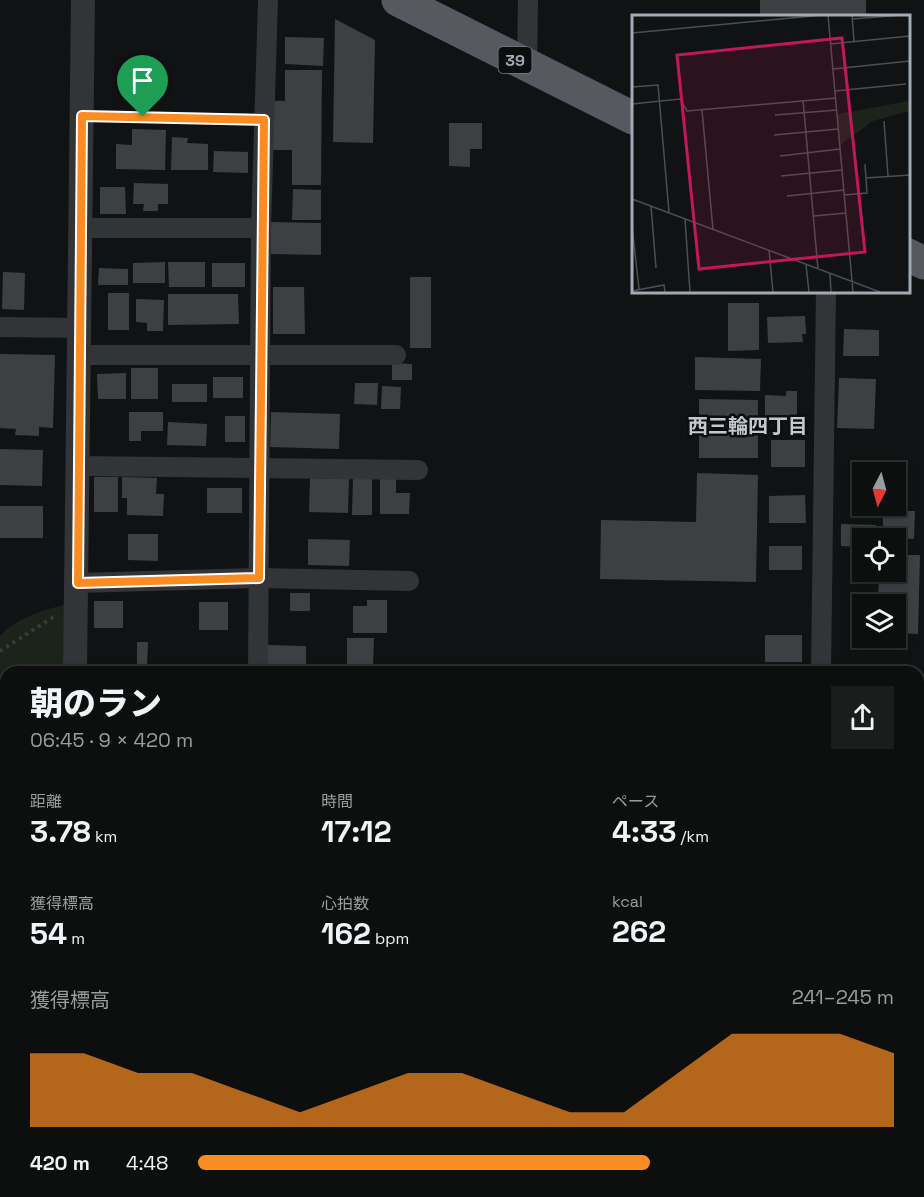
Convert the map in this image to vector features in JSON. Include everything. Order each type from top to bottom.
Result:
[{"type":"highway","name":"39","points":[[398,0],[632,118]]},
{"type":"highway","points":[[909,256],[924,263]]},
{"type":"street","points":[[75,666],[78,583],[83,0]]},
{"type":"street","points":[[258,666],[261,228],[267,0]]},
{"type":"street","points":[[527,66],[528,0]]},
{"type":"street","points":[[81,228],[261,228]]},
{"type":"street","points":[[821,666],[826,292]]},
{"type":"street","points":[[0,327],[80,328]]},
{"type":"street","points":[[80,355],[396,355]]},
{"type":"street","points":[[78,466],[418,470]]},
{"type":"street","points":[[78,583],[259,578],[409,581]]},
{"type":"lane","points":[[82,116],[264,120]]},
{"type":"path","points":[[0,651],[58,614],[77,612]]},
{"type":"shaded area","points":[[77,602],[75,666],[0,666],[0,636],[16,623],[46,610]]},
{"type":"building","points":[[760,0],[866,0],[866,14],[760,15]]},
{"type":"building","points":[[335,19],[375,40],[373,143],[333,142]]},
{"type":"building","points":[[285,37],[324,38],[323,66],[285,64]]},
{"type":"building","points":[[285,70],[322,70],[321,185],[292,185],[292,150],[272,150],[273,101],[285,101]]},
{"type":"building","points":[[449,123],[482,123],[482,149],[470,149],[470,167],[449,166]]},
{"type":"building","points":[[132,129],[166,130],[165,170],[116,169],[116,144],[132,145]]},
{"type":"building","points":[[172,137],[188,138],[187,143],[208,144],[208,170],[171,170]]},
{"type":"building","points":[[214,151],[248,152],[248,173],[213,172]]},
{"type":"building","points":[[134,183],[168,184],[168,204],[158,204],[158,211],[143,211],[144,204],[133,204]]},
{"type":"building","points":[[100,187],[125,187],[126,214],[100,214]]},
{"type":"building","points":[[293,189],[321,190],[321,220],[292,220]]},
{"type":"building","points":[[271,222],[321,223],[321,255],[271,254]]},
{"type":"building","points":[[165,262],[165,283],[133,283],[133,263]]},
{"type":"building","points":[[168,262],[205,262],[205,287],[169,287]]},
{"type":"building","points":[[212,263],[245,263],[245,287],[212,287]]},
{"type":"building","points":[[99,268],[128,269],[128,285],[98,285]]},
{"type":"building","points":[[3,272],[25,273],[24,310],[2,309]]},
{"type":"building","points":[[410,277],[431,277],[431,348],[410,348]]},
{"type":"building","points":[[273,287],[304,287],[305,334],[273,334]]},
{"type":"building","points":[[108,293],[129,293],[129,330],[108,330]]},
{"type":"building","points":[[168,294],[238,294],[239,324],[168,325]]},
{"type":"building","points":[[136,299],[164,300],[163,331],[147,331],[147,323],[136,322]]},
{"type":"building","points":[[728,303],[759,303],[759,350],[728,351]]},
{"type":"building","points":[[805,316],[806,334],[802,334],[803,342],[768,343],[767,317]]},
{"type":"building","points":[[844,329],[879,330],[879,356],[843,356]]},
{"type":"building","points":[[0,354],[55,355],[53,428],[39,427],[39,436],[15,435],[16,429],[0,428]]},
{"type":"building","points":[[695,357],[761,359],[760,391],[695,390]]},
{"type":"building","points":[[392,363],[412,364],[412,380],[392,380]]},
{"type":"building","points":[[131,368],[158,368],[158,399],[131,399]]},
{"type":"building","points":[[126,373],[126,399],[98,399],[97,374]]},
{"type":"building","points":[[213,377],[243,377],[243,398],[213,398]]},
{"type":"building","points":[[839,378],[876,379],[874,429],[837,428]]},
{"type":"building","points":[[355,383],[378,383],[377,405],[354,404]]},
{"type":"building","points":[[172,384],[207,384],[207,402],[172,402]]},
{"type":"building","points":[[382,386],[401,387],[400,409],[381,409]]},
{"type":"building","points":[[786,391],[797,391],[797,418],[765,418],[765,395],[786,396]]},
{"type":"building","points":[[699,399],[758,400],[758,458],[699,458]]},
{"type":"building","points":[[129,412],[163,412],[163,431],[141,431],[141,441],[129,441]]},
{"type":"building","points":[[271,412],[340,414],[339,449],[270,447]]},
{"type":"building","points":[[225,416],[245,416],[245,442],[225,442]]},
{"type":"building","points":[[168,422],[207,424],[206,446],[167,445]]},
{"type":"building","points":[[771,440],[805,440],[805,467],[771,467]]},
{"type":"building","points":[[0,449],[43,450],[42,486],[0,485]]},
{"type":"building","points":[[697,473],[758,475],[756,582],[600,579],[601,520],[696,522]]},
{"type":"building","points":[[94,477],[118,477],[118,512],[94,512]]},
{"type":"building","points":[[122,477],[157,478],[156,494],[164,494],[163,516],[127,515],[127,498],[122,498]]},
{"type":"building","points":[[380,477],[396,477],[396,493],[410,493],[409,514],[380,514]]},
{"type":"building","points":[[310,478],[349,479],[348,513],[309,512]]},
{"type":"building","points":[[353,478],[372,478],[372,515],[352,515]]},
{"type":"building","points":[[207,488],[242,488],[242,513],[207,513]]},
{"type":"building","points":[[805,495],[806,523],[769,523],[769,496]]},
{"type":"building","points":[[0,506],[43,506],[43,538],[0,538]]},
{"type":"building","points":[[906,511],[915,511],[914,539],[906,539],[906,528],[883,528],[883,516],[906,516]]},
{"type":"building","points":[[841,524],[876,525],[876,528],[852,528],[852,547],[841,546]]},
{"type":"building","points":[[128,534],[158,534],[158,561],[128,560]]},
{"type":"building","points":[[308,539],[350,540],[349,566],[308,565]]},
{"type":"building","points":[[769,546],[802,546],[802,570],[769,570]]},
{"type":"building","points":[[906,555],[920,555],[918,634],[906,633],[906,594],[878,594],[879,582],[906,582]]},
{"type":"building","points":[[290,593],[310,593],[310,611],[290,611]]},
{"type":"building","points":[[367,600],[387,600],[387,633],[353,633],[353,606],[367,606]]},
{"type":"building","points":[[94,601],[123,601],[123,628],[94,628]]},
{"type":"building","points":[[199,602],[228,602],[228,630],[199,630]]},
{"type":"building","points":[[765,635],[802,635],[802,662],[765,662]]},
{"type":"building","points":[[347,638],[374,638],[373,664],[347,664]]},
{"type":"building","points":[[137,642],[148,642],[147,666],[137,666]]},
{"type":"building","points":[[267,645],[306,646],[306,666],[266,666]]},
{"type":"district","name":"西三輪四丁目","points":[[748,426]]},
{"type":"route","points":[[82,116],[143,117],[264,120],[261,228],[259,578],[78,583],[82,116]]}]
